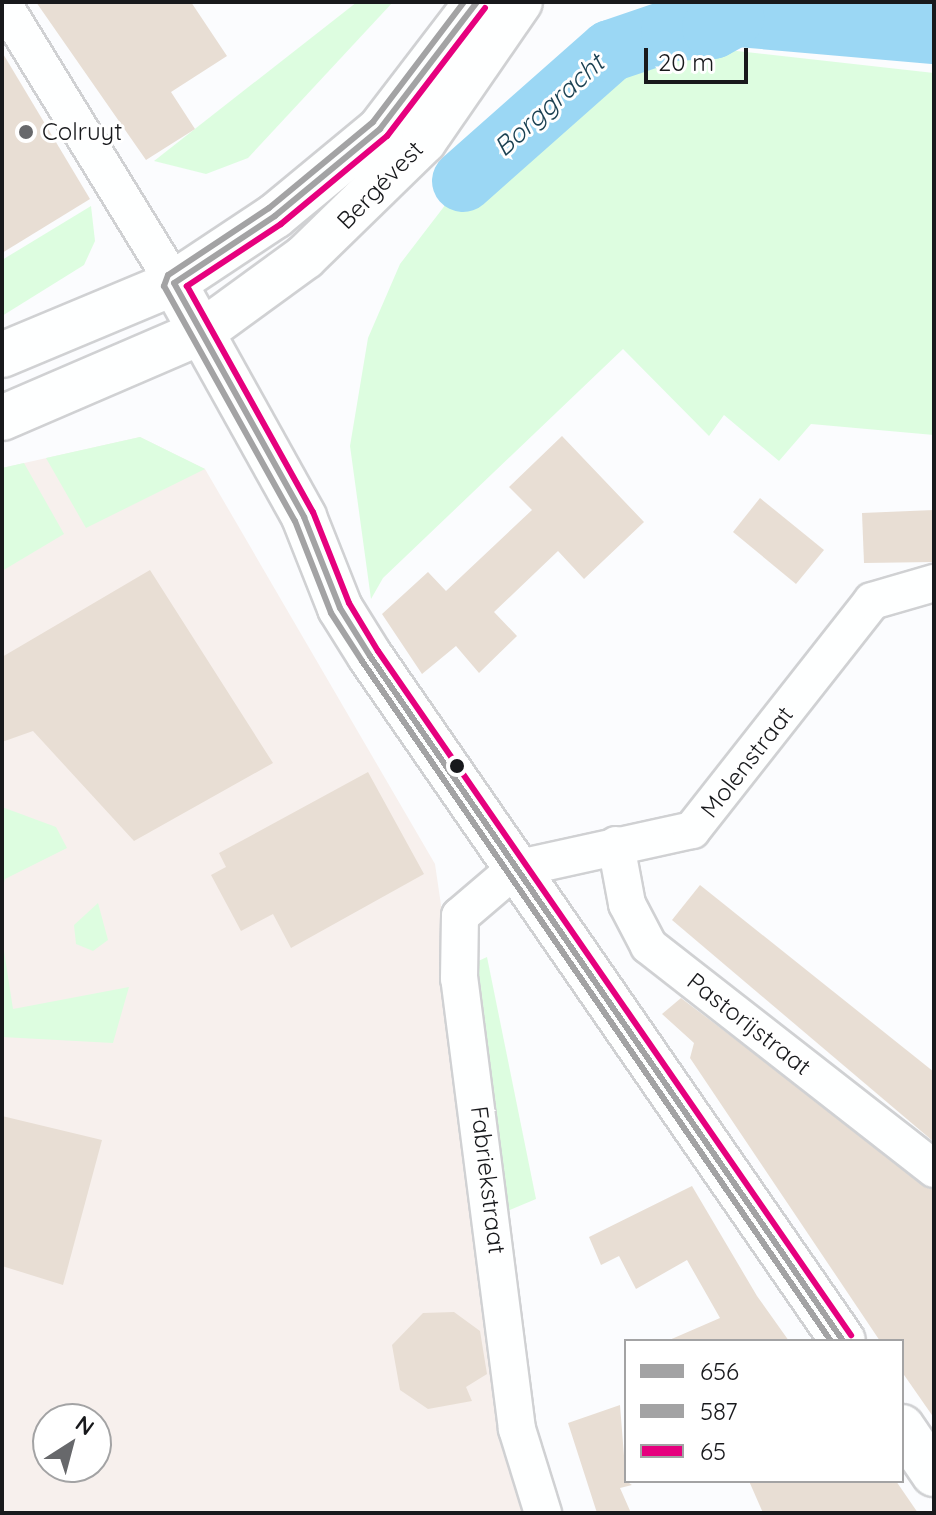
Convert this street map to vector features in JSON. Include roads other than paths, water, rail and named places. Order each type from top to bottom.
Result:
[{"type":"main road","name":"Bergévest","points":[[2,418],[202,332],[305,257],[390,181],[456,101],[520,2]]},
{"type":"main road","name":"Bergévest","points":[[2,355],[174,283],[285,209],[380,129],[470,6]]},
{"type":"main road","points":[[174,283],[304,517],[340,608],[515,869],[842,1339]]},
{"type":"main road","points":[[904,1430],[934,1474]]},
{"type":"street","points":[[2,2],[174,283]]},
{"type":"street","name":"Molenstraat","points":[[515,869],[692,830],[872,601],[934,583]]},
{"type":"street","name":"Pastorijstraat","points":[[616,845],[627,904],[649,946],[934,1169]]},
{"type":"street","name":"Fabriekstraat","points":[[515,869],[460,916],[459,979],[517,1429],[543,1513]]},
{"type":"waterway","points":[[693,12],[934,33]]},
{"type":"waterway","name":"Borggracht","points":[[463,181],[610,51],[672,30],[713,28],[733,17]]},
{"type":"place","name":"Colruyt","points":[[26,132]]}]
